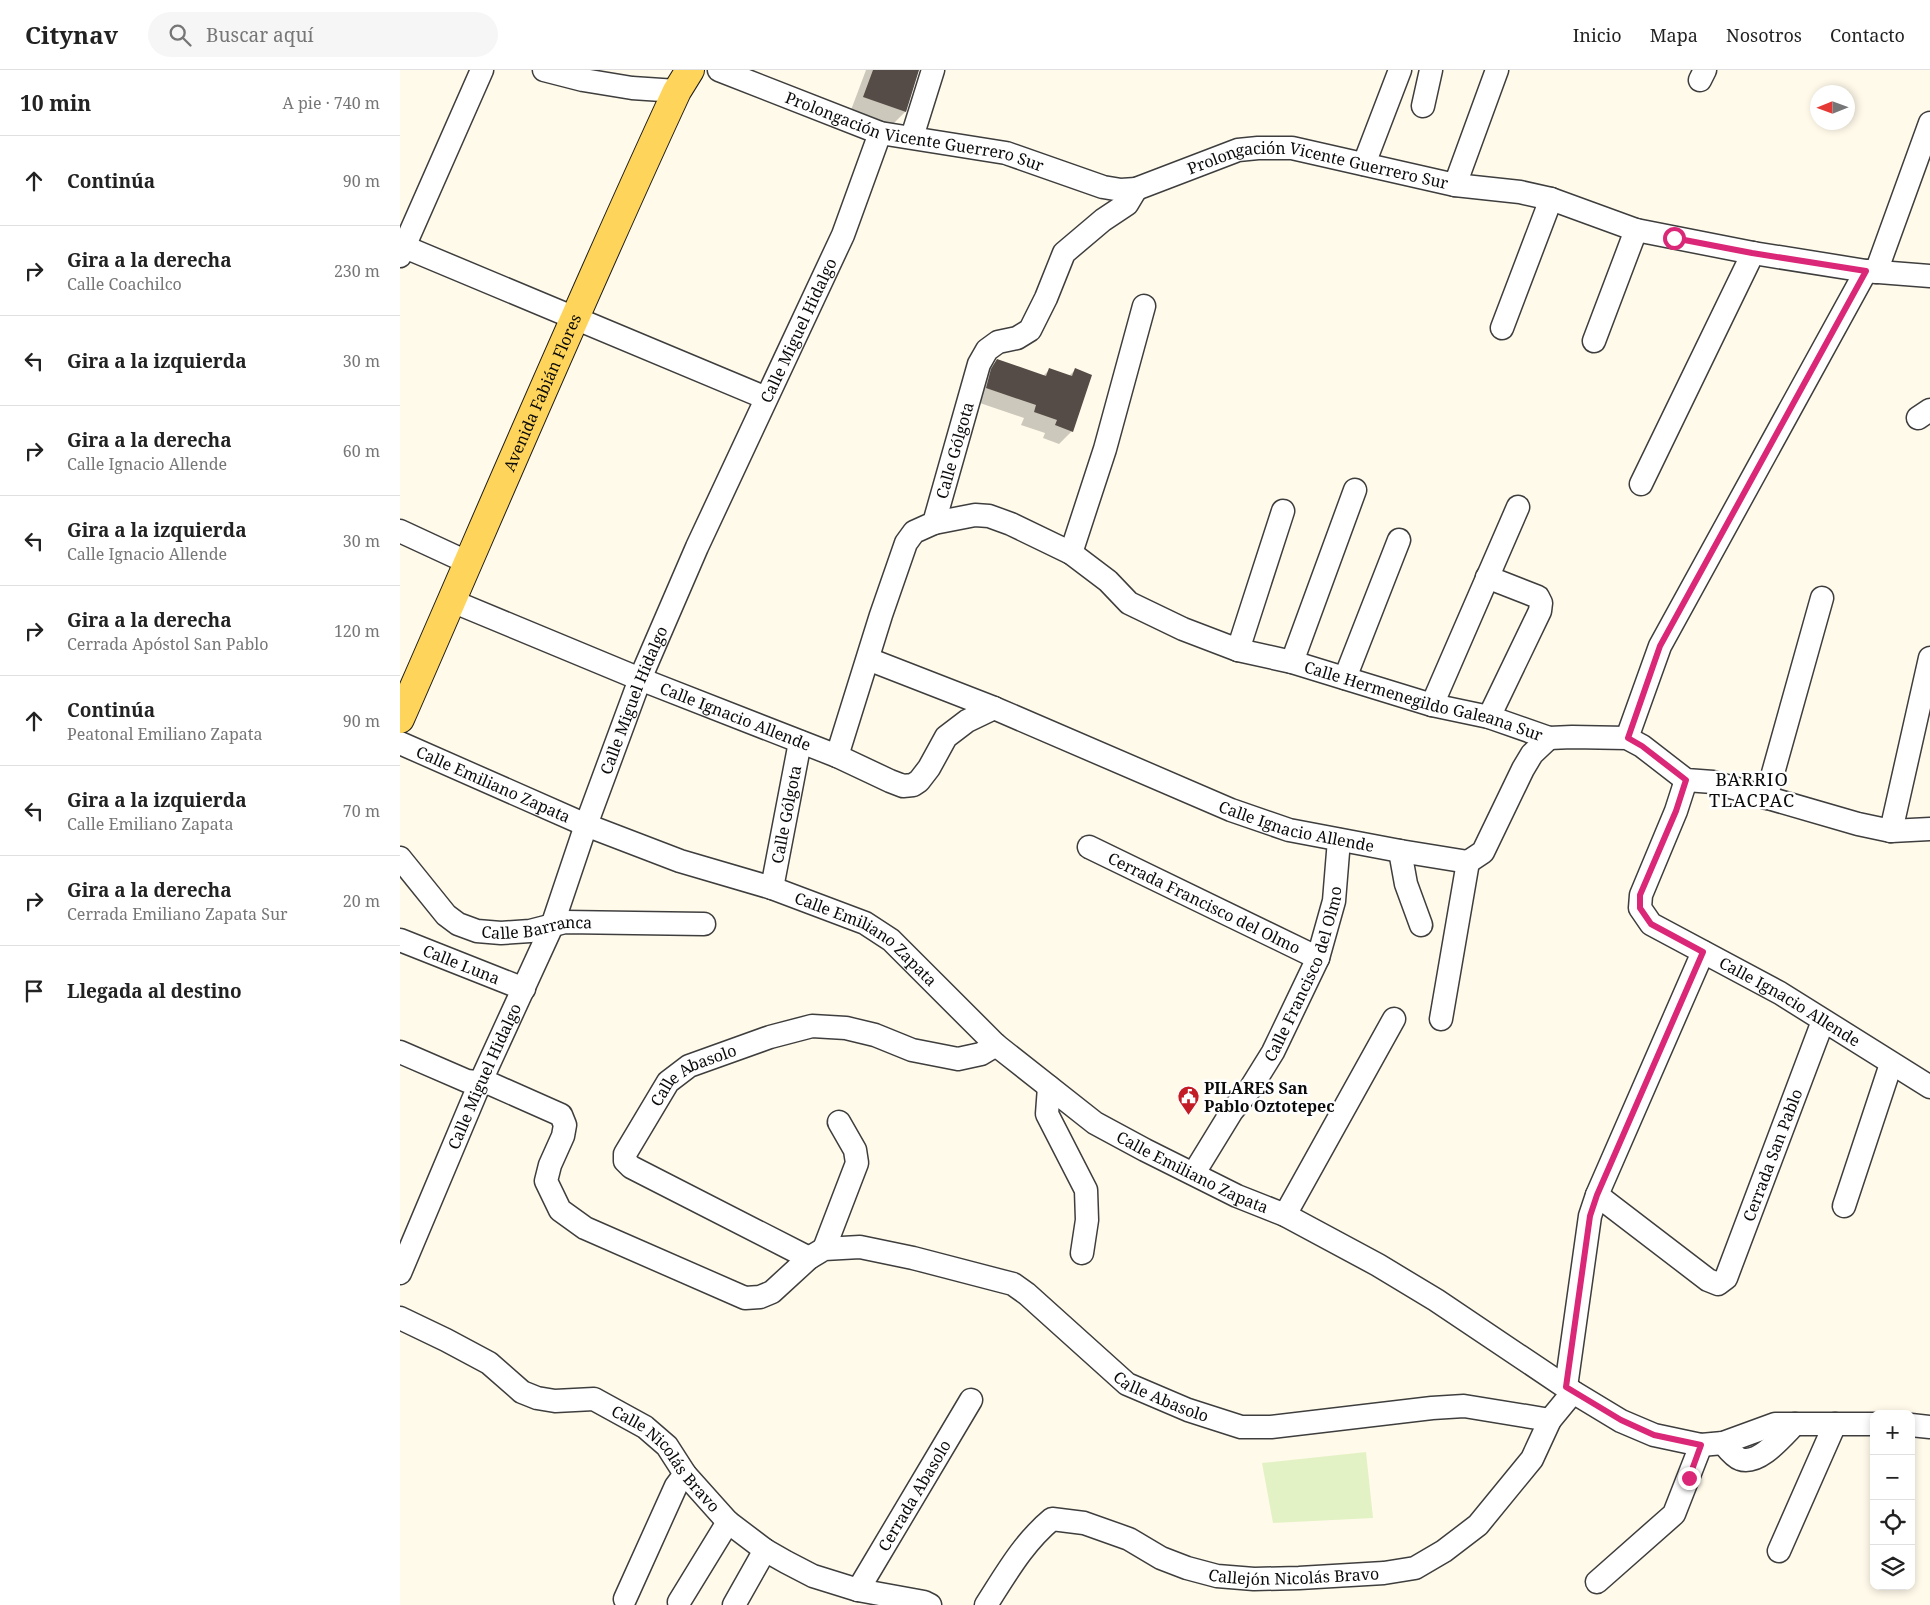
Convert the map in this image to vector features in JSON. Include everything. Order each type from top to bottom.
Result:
[{"type":"main road","name":"Avenida Fabián Flores","points":[[400,719],[612,230],[683,80]]},
{"type":"street","points":[[482,70],[402,249],[575,318],[766,398]]},
{"type":"street","points":[[544,70],[583,80],[632,88],[683,80]]},
{"type":"street","name":"Prolongación Vicente Guerrero Sur","points":[[719,70],[880,134],[1006,153],[1103,187],[1122,190],[1136,189],[1238,150],[1292,148],[1454,185],[1520,192],[1551,200],[1636,230],[1752,253],[1871,272],[1930,276]]},
{"type":"street","points":[[912,138],[934,70]]},
{"type":"street","points":[[1364,164],[1400,70]]},
{"type":"street","points":[[1423,106],[1431,70]]},
{"type":"street","points":[[1454,185],[1497,70]]},
{"type":"street","points":[[1930,123],[1871,272],[1660,646],[1628,738],[1642,746],[1686,780],[1713,782],[1858,824],[1891,831],[1930,830]]},
{"type":"street","name":"Calle Miguel Hidalgo","points":[[400,1273],[480,1083],[552,926],[586,825],[640,679],[697,546],[843,235],[880,134]]},
{"type":"street","name":"Calle Gólgota","points":[[934,523],[979,364],[983,357],[998,342],[1017,338],[1030,330],[1046,298],[1064,253],[1103,220],[1127,204],[1136,189]]},
{"type":"street","points":[[1502,328],[1551,200]]},
{"type":"street","points":[[1594,341],[1636,230]]},
{"type":"street","points":[[1642,484],[1752,253]]},
{"type":"street","points":[[1071,553],[1105,449],[1144,306]]},
{"type":"street","points":[[1292,662],[1355,490]]},
{"type":"street","points":[[1432,705],[1518,507]]},
{"type":"street","points":[[1238,650],[1283,511]]},
{"type":"street","name":"Calle Hermenegildo Galeana Sur","points":[[934,523],[975,515],[989,516],[1011,524],[1071,553],[1108,581],[1129,602],[1183,629],[1238,650],[1292,662],[1432,705],[1489,717],[1549,738],[1572,736],[1628,738]]},
{"type":"street","points":[[837,756],[880,616],[906,543],[914,532],[934,523]]},
{"type":"street","points":[[400,531],[469,563]]},
{"type":"street","points":[[1345,678],[1399,540]]},
{"type":"street","points":[[1487,577],[1538,597],[1541,603],[1540,611],[1489,717]]},
{"type":"street","points":[[1766,798],[1822,598]]},
{"type":"street","name":"Calle Ignacio Allende","points":[[452,601],[640,679],[837,756],[890,782],[903,786],[912,785],[919,781],[929,768],[946,737],[968,721],[994,708]]},
{"type":"street","points":[[1891,831],[1930,658]]},
{"type":"street","name":"Calle Ignacio Allende","points":[[868,659],[994,708],[1231,810],[1289,830],[1400,852],[1468,862]]},
{"type":"street","points":[[1441,1019],[1468,862],[1483,852],[1522,769],[1532,754],[1549,738]]},
{"type":"street","name":"Calle Gólgota","points":[[772,888],[800,742]]},
{"type":"street","name":"Calle Emiliano Zapata","points":[[400,743],[586,825],[680,861],[772,888],[865,923],[891,940],[996,1045],[1095,1123],[1237,1196],[1285,1215],[1378,1265],[1436,1300],[1569,1389],[1621,1420],[1654,1435],[1712,1444]]},
{"type":"street","name":"Calle Ignacio Allende","points":[[1686,780],[1673,820],[1640,895],[1640,908],[1651,924],[1780,993],[1930,1087]]},
{"type":"street","name":"Calle Francisco del Olmo","points":[[1194,1173],[1232,1111],[1250,1089],[1273,1052],[1318,958],[1334,901],[1339,840]]},
{"type":"street","name":"Cerrada Francisco del Olmo","points":[[1089,847],[1318,958]]},
{"type":"street","points":[[1400,852],[1406,884],[1420,925]]},
{"type":"street","name":"Calle Barranca","points":[[400,858],[446,915],[458,924],[477,931],[501,933],[530,931],[565,922],[704,924]]},
{"type":"street","name":"Calle Luna","points":[[400,940],[524,989]]},
{"type":"street","points":[[1569,1389],[1590,1216],[1597,1195],[1703,952]]},
{"type":"street","name":"Calle Emiliano Zapata","points":[[1285,1215],[1394,1019]]},
{"type":"street","name":"Cerrada San Pablo","points":[[1597,1195],[1708,1280],[1718,1284],[1726,1278],[1824,1021]]},
{"type":"street","name":"Calle Abasolo","points":[[996,1045],[981,1054],[958,1059],[912,1050],[875,1035],[846,1028],[812,1026],[770,1037],[689,1066],[668,1082],[625,1154],[625,1161],[631,1167],[816,1254],[860,1248],[869,1249],[913,1258],[1013,1284],[1027,1294],[1127,1384],[1188,1410],[1241,1427],[1270,1427],[1464,1406],[1550,1420]]},
{"type":"street","points":[[400,1052],[468,1081],[491,1084],[561,1115],[565,1125],[563,1136],[550,1165],[546,1182],[560,1210],[585,1228],[745,1298],[760,1297],[772,1292],[816,1254],[857,1163],[854,1150],[839,1122]]},
{"type":"street","points":[[1844,1206],[1891,1064]]},
{"type":"street","points":[[1049,1087],[1048,1114],[1086,1190],[1087,1220],[1082,1253]]},
{"type":"street","name":"Calle Nicolás Bravo","points":[[400,1318],[489,1363],[522,1392],[537,1398],[555,1401],[594,1399],[645,1427],[667,1446],[685,1474],[728,1522],[765,1550],[813,1576],[858,1590],[924,1602],[930,1605]]},
{"type":"street","name":"Callejón Nicolás Bravo","points":[[986,1605],[1021,1551],[1037,1532],[1052,1519],[1084,1523],[1129,1539],[1161,1558],[1187,1568],[1217,1576],[1254,1579],[1299,1578],[1384,1573],[1414,1568],[1444,1551],[1478,1525],[1532,1458],[1550,1420],[1569,1389]]},
{"type":"street","name":"Cerrada Abasolo","points":[[858,1590],[971,1400]]},
{"type":"street","points":[[1597,1582],[1674,1514],[1712,1444],[1775,1424],[1870,1424]]},
{"type":"street","points":[[1779,1551],[1835,1424]]},
{"type":"street","points":[[1915,1425],[1930,1427]]},
{"type":"street","points":[[625,1599],[676,1486],[685,1474]]},
{"type":"street","points":[[680,1602],[728,1522]]},
{"type":"street","points":[[734,1605],[765,1550]]},
{"type":"green space","points":[[1366,1452],[1373,1518],[1273,1523],[1262,1463]]},
{"type":"building","points":[[873,70],[919,70],[906,112],[863,97]]},
{"type":"building","points":[[997,359],[1046,376],[1049,368],[1072,376],[1075,368],[1092,375],[1073,432],[1055,425],[1057,420],[1034,412],[1036,405],[986,388],[991,369]]},
{"type":"place","name":"PILARES San Pablo Oztotepec","points":[[1188,1116]]},
{"type":"district","name":"BARRIO TLACPAC","points":[[1752,790]]},
{"type":"route","points":[[1674,238],[1752,253],[1866,271],[1660,646],[1628,738],[1642,746],[1686,780],[1676,811],[1640,895],[1640,908],[1651,924],[1703,952],[1597,1195],[1590,1216],[1566,1387],[1621,1420],[1654,1435],[1701,1445],[1689,1478]]}]
